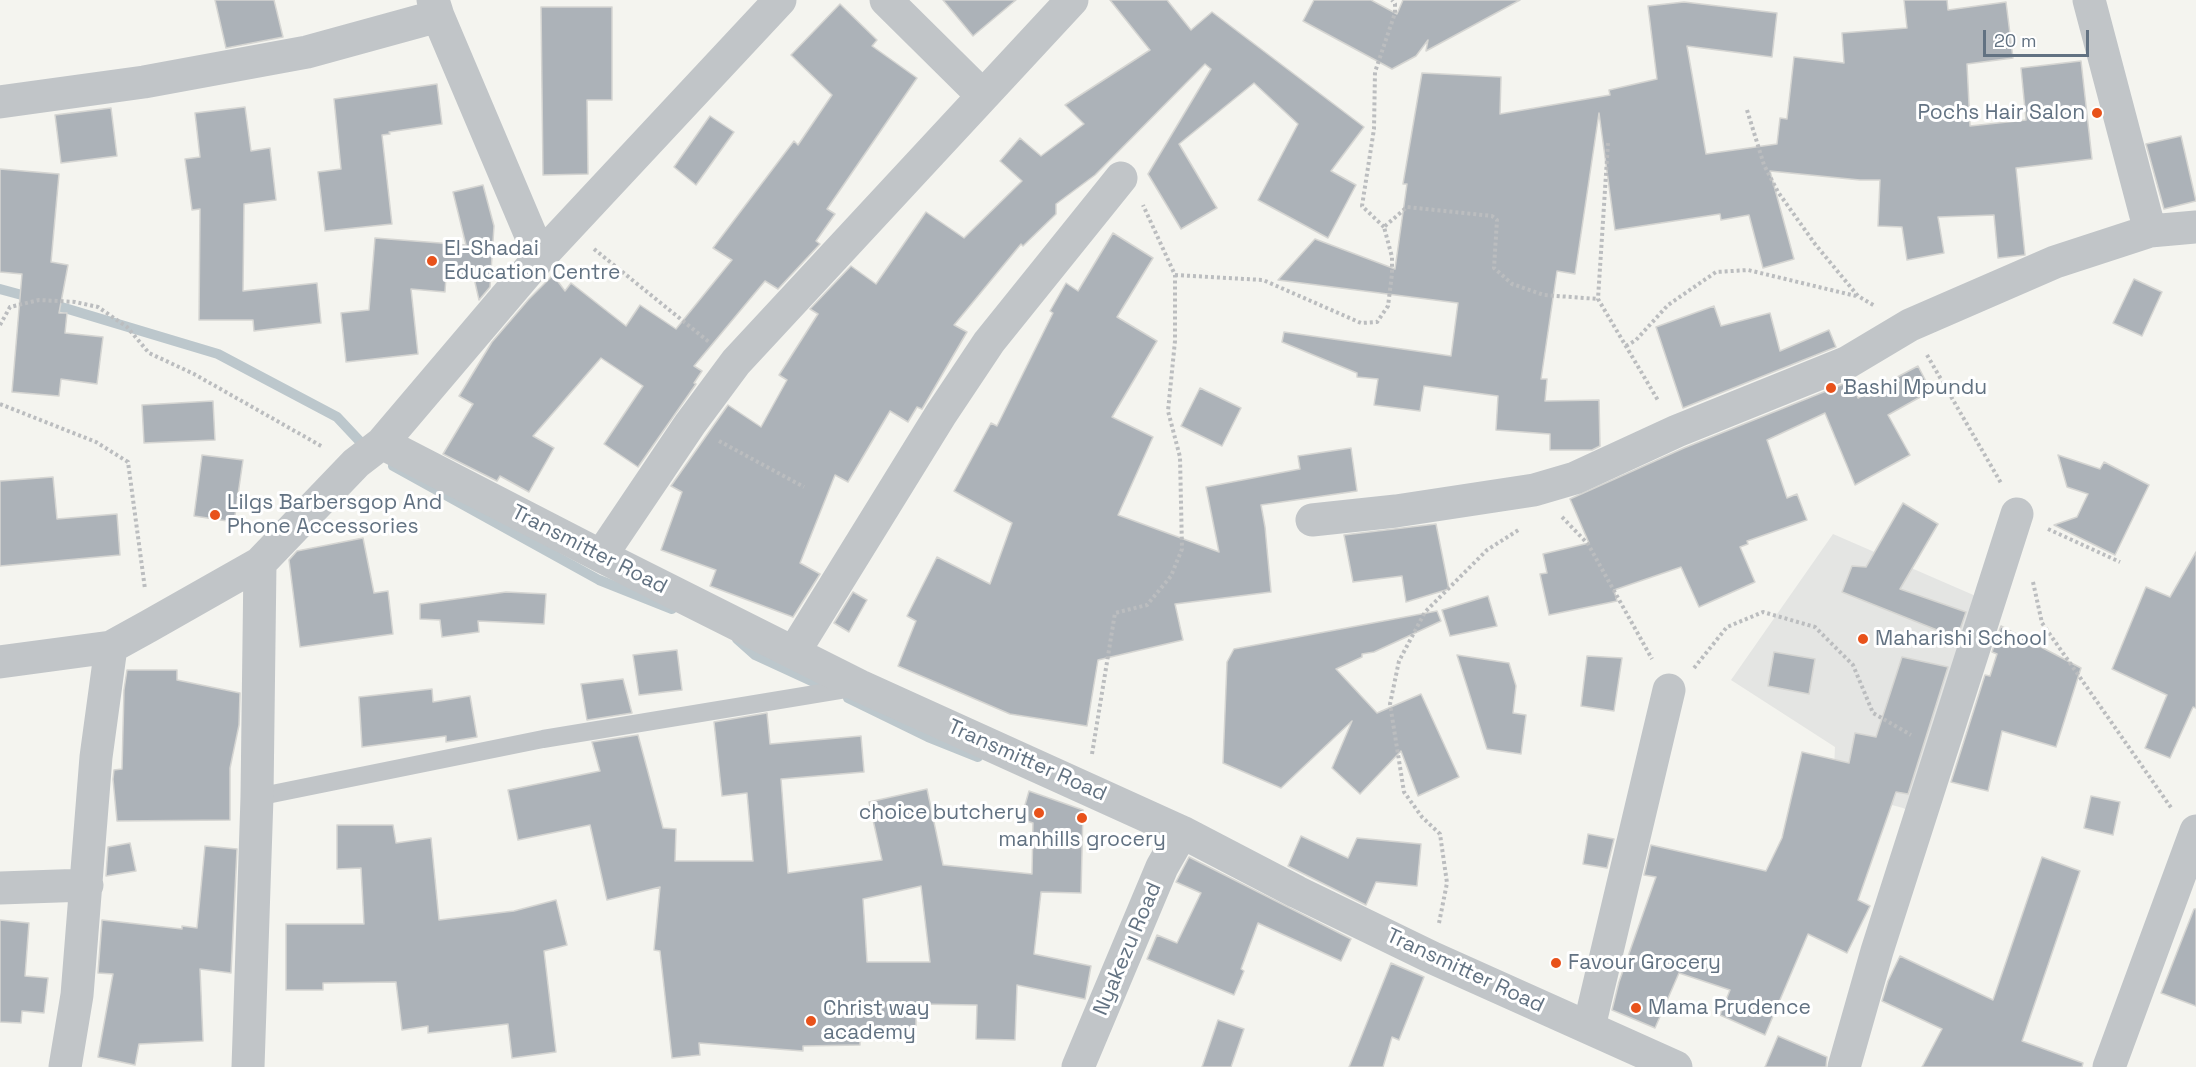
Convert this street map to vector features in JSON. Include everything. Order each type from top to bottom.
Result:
[{"type":"street","points":[[0,662],[111,647],[260,563],[356,463],[382,444],[540,257],[780,0]]},
{"type":"street","points":[[886,0],[983,96]]},
{"type":"street","points":[[601,556],[690,424],[736,362],[1072,0]]},
{"type":"street","points":[[2089,0],[2150,231]]},
{"type":"street","points":[[0,102],[144,82],[308,52],[436,8],[540,257]]},
{"type":"street","points":[[794,652],[941,414],[989,342],[1121,178]]},
{"type":"street","points":[[1312,520],[1396,511],[1534,490],[1575,478],[1677,431],[1848,362],[1910,325],[2055,262],[2150,231],[2196,227]]},
{"type":"street","name":"Transmitter Road","points":[[382,444],[860,686],[1182,832],[1432,958],[1676,1067]]},
{"type":"street","points":[[1844,1067],[1877,951],[2017,514]]},
{"type":"street","points":[[248,1067],[257,797],[260,563]]},
{"type":"street","points":[[56,1066],[77,995],[96,757],[111,647]]},
{"type":"street","points":[[1589,1027],[1669,690]]},
{"type":"street","name":"Nyakezu Road","points":[[1078,1067],[1162,867],[1182,832]]},
{"type":"street","points":[[2109,1067],[2194,835]]},
{"type":"street","points":[[0,888],[87,885]]},
{"type":"lane","points":[[257,797],[543,739],[860,686]]},
{"type":"path","points":[[1175,275],[1263,280],[1361,323],[1377,322],[1388,306],[1392,257],[1384,227],[1362,206],[1374,129],[1375,72],[1395,13],[1395,4],[1392,0]]},
{"type":"path","points":[[1608,143],[1598,299],[1677,431]]},
{"type":"path","points":[[1085,787],[1115,613],[1147,605],[1171,576],[1182,549],[1180,457],[1168,411],[1174,341],[1175,275],[1137,192],[1121,178]]},
{"type":"path","points":[[1384,227],[1407,207],[1492,216],[1497,220],[1494,268],[1512,284],[1544,295],[1598,299]]},
{"type":"path","points":[[568,228],[675,316],[736,362]]},
{"type":"path","points":[[1626,346],[1636,340],[1668,304],[1716,273],[1748,270],[1858,296]]},
{"type":"path","points":[[0,325],[10,307],[39,300],[75,302],[98,307],[127,327],[149,353],[356,463]]},
{"type":"path","points":[[0,404],[96,442],[128,462],[149,626]]},
{"type":"path","points":[[690,424],[804,487]]},
{"type":"path","points":[[1534,490],[1588,544],[1669,690],[1696,666],[1727,627],[1763,612],[1815,627],[1853,665],[1873,713],[1940,752]]},
{"type":"path","points":[[2017,514],[2120,562]]},
{"type":"path","points":[[1432,958],[1447,883],[1440,834],[1422,817],[1404,792],[1390,704],[1399,661],[1425,612],[1487,550],[1525,526]]},
{"type":"path","points":[[2032,579],[2042,622],[2194,835]]},
{"type":"shaded area","name":"Maharishi School","points":[[1833,534],[1978,597],[1913,813],[1903,808],[1833,789],[1835,747],[1731,680]]},
{"type":"building","points":[[215,0],[274,0],[283,37],[226,48]]},
{"type":"building","points":[[943,0],[1016,0],[973,36]]},
{"type":"building","points":[[1110,0],[1167,0],[1191,30],[1212,12],[1364,127],[1331,171],[1356,185],[1328,238],[1258,200],[1298,124],[1254,83],[1179,144],[1217,208],[1181,229],[1148,174],[1211,69],[1205,64],[1095,175],[1056,204],[1056,214],[1023,246],[1021,244],[954,325],[967,332],[922,409],[917,407],[908,422],[890,411],[848,482],[835,475],[800,563],[820,574],[793,617],[710,586],[716,570],[661,550],[682,492],[671,486],[728,405],[761,427],[787,380],[779,375],[818,314],[810,309],[851,266],[876,284],[926,212],[964,238],[1022,181],[1000,161],[1020,138],[1041,156],[1084,124],[1065,105],[1150,50]]},
{"type":"building","points":[[1314,0],[1371,0],[1397,14],[1403,0],[1520,0],[1426,51],[1428,40],[1416,56],[1392,69],[1303,21]]},
{"type":"building","points":[[1904,0],[1947,0],[1948,10],[2006,2],[2013,58],[1967,64],[1970,126],[2026,120],[2021,68],[2081,61],[2092,159],[2016,168],[2025,255],[1998,258],[1994,215],[1938,217],[1944,253],[1907,260],[1902,227],[1878,226],[1880,180],[1770,171],[1794,259],[1763,268],[1749,215],[1721,220],[1720,214],[1615,230],[1599,113],[1575,274],[1557,271],[1541,379],[1547,379],[1545,401],[1599,400],[1600,446],[1592,450],[1550,450],[1550,434],[1496,430],[1498,396],[1424,386],[1420,411],[1374,405],[1378,379],[1357,377],[1357,373],[1282,342],[1284,332],[1451,356],[1458,303],[1278,280],[1315,239],[1395,269],[1407,184],[1403,184],[1422,73],[1501,77],[1500,114],[1610,95],[1609,90],[1657,79],[1648,6],[1684,2],[1777,13],[1772,57],[1687,46],[1706,154],[1777,144],[1780,118],[1787,119],[1794,57],[1844,63],[1842,33],[1907,28]]},
{"type":"building","points":[[840,4],[877,40],[872,46],[917,78],[827,209],[835,214],[816,241],[820,244],[778,289],[765,281],[694,366],[702,371],[694,383],[696,384],[638,467],[604,444],[643,386],[601,358],[533,436],[554,448],[529,492],[500,476],[497,481],[443,454],[473,404],[459,396],[492,342],[553,275],[565,291],[571,283],[626,326],[640,305],[676,329],[732,260],[713,248],[794,141],[798,145],[832,95],[791,55]]},
{"type":"building","points":[[541,7],[612,7],[612,100],[587,100],[588,174],[543,175]]},
{"type":"building","points":[[437,84],[442,124],[382,135],[392,224],[325,231],[318,172],[341,169],[334,99]]},
{"type":"building","points":[[245,107],[251,151],[270,148],[276,200],[244,204],[243,291],[317,283],[321,323],[254,331],[253,320],[199,320],[200,209],[192,210],[185,159],[200,157],[195,113]]},
{"type":"building","points":[[111,108],[117,156],[61,163],[55,115]]},
{"type":"building","points":[[710,116],[734,132],[696,185],[674,167]]},
{"type":"building","points":[[2181,136],[2196,201],[2164,209],[2146,144]]},
{"type":"building","points":[[0,169],[59,174],[51,262],[68,265],[59,313],[67,313],[65,333],[103,337],[97,384],[61,379],[59,396],[12,392],[22,274],[0,272]]},
{"type":"building","points":[[483,185],[494,226],[490,287],[479,300],[474,278],[446,276],[445,292],[411,289],[418,354],[346,362],[341,313],[369,310],[375,238],[466,245],[453,192]]},
{"type":"building","points":[[1113,233],[1153,258],[1117,317],[1157,341],[1112,417],[1153,437],[1118,515],[1219,552],[1206,487],[1300,469],[1298,456],[1351,448],[1357,491],[1261,505],[1271,592],[1175,604],[1183,640],[1098,660],[1087,726],[1010,714],[898,666],[916,621],[907,616],[937,557],[990,584],[1012,523],[954,491],[991,423],[997,426],[1053,313],[1050,311],[1066,283],[1078,291]]},
{"type":"building","points":[[2134,279],[2162,292],[2142,336],[2113,323]]},
{"type":"building","points":[[1714,306],[1721,326],[1770,313],[1780,351],[1829,330],[1836,347],[1683,408],[1656,327]]},
{"type":"building","points":[[1918,366],[1931,391],[1888,415],[1910,455],[1855,485],[1825,413],[1767,440],[1787,498],[1797,494],[1807,520],[1747,541],[1748,544],[1740,547],[1755,582],[1699,607],[1681,567],[1614,590],[1617,601],[1549,615],[1540,574],[1547,573],[1543,554],[1589,543],[1570,499],[1684,448],[1851,381],[1858,398]]},
{"type":"building","points":[[1200,388],[1241,408],[1222,446],[1181,426]]},
{"type":"building","points":[[213,401],[215,440],[144,443],[142,405]]},
{"type":"building","points":[[202,455],[243,460],[234,522],[194,516]]},
{"type":"building","points":[[2058,455],[2100,469],[2104,462],[2149,485],[2115,555],[2054,525],[2077,517],[2088,494],[2067,487]]},
{"type":"building","points":[[53,477],[57,519],[117,514],[120,555],[0,566],[0,481]]},
{"type":"building","points":[[1903,503],[1938,524],[1900,589],[1966,612],[1957,638],[1842,592],[1852,566],[1866,567]]},
{"type":"building","points":[[1436,524],[1449,589],[1406,602],[1402,576],[1353,582],[1344,535]]},
{"type":"building","points":[[363,538],[374,593],[388,591],[393,634],[300,647],[289,560],[297,551]]},
{"type":"building","points":[[2196,552],[2196,708],[2193,707],[2170,758],[2145,748],[2167,695],[2112,669],[2146,587],[2170,597]]},
{"type":"building","points":[[506,592],[546,594],[544,624],[478,621],[479,632],[442,637],[440,620],[420,619],[420,604]]},
{"type":"building","points":[[853,592],[867,600],[849,632],[834,623]]},
{"type":"building","points":[[1488,596],[1497,626],[1450,636],[1442,610]]},
{"type":"building","points":[[1437,611],[1441,621],[1374,652],[1362,654],[1362,657],[1336,669],[1377,713],[1421,694],[1459,777],[1418,796],[1401,751],[1360,794],[1332,768],[1352,721],[1281,788],[1223,763],[1227,662],[1234,649]]},
{"type":"building","points":[[2001,626],[2081,668],[2056,747],[2002,731],[1988,791],[1951,782],[1985,675],[1990,676],[1997,654],[1992,652]]},
{"type":"building","points":[[677,650],[682,690],[639,695],[633,655]]},
{"type":"building","points":[[1774,652],[1815,659],[1809,694],[1768,686]]},
{"type":"building","points":[[1457,655],[1509,663],[1516,686],[1513,713],[1526,715],[1521,754],[1487,749]]},
{"type":"building","points":[[1587,656],[1622,658],[1614,711],[1581,706]]},
{"type":"building","points":[[1902,657],[1948,667],[1908,794],[1896,792],[1858,900],[1870,906],[1847,953],[1808,934],[1765,1035],[1720,1015],[1730,990],[1679,973],[1655,1028],[1612,1010],[1619,982],[1656,877],[1644,875],[1651,845],[1766,871],[1782,838],[1802,752],[1849,763],[1855,733],[1876,737]]},
{"type":"building","points":[[127,670],[177,670],[177,680],[240,693],[239,725],[230,768],[230,820],[117,821],[113,779],[114,770],[122,769],[124,690]]},
{"type":"building","points":[[623,679],[632,713],[587,720],[581,684]]},
{"type":"building","points":[[432,689],[433,702],[470,696],[477,737],[446,742],[446,736],[362,747],[359,697]]},
{"type":"building","points":[[767,713],[770,744],[861,736],[864,772],[781,779],[788,873],[882,860],[869,802],[927,789],[943,865],[1032,874],[1033,823],[1021,819],[1029,791],[1083,810],[1081,893],[1041,892],[1034,954],[1091,966],[1085,999],[1017,985],[1015,1040],[976,1039],[977,1005],[916,1004],[916,1041],[860,1040],[860,1045],[803,1046],[803,1051],[699,1043],[700,1055],[672,1058],[660,951],[654,950],[660,887],[607,900],[590,825],[518,840],[508,790],[600,771],[592,742],[638,735],[663,828],[676,829],[675,861],[753,861],[747,793],[722,796],[714,722]],"holes":[[[921,886],[930,962],[867,962],[863,899]]]},
{"type":"building","points":[[2091,796],[2120,802],[2113,835],[2084,828]]},
{"type":"building","points":[[337,825],[393,825],[396,843],[431,838],[439,920],[514,911],[556,900],[567,945],[544,951],[556,1052],[512,1058],[508,1024],[428,1033],[428,1026],[402,1030],[396,982],[323,983],[323,990],[286,990],[286,924],[364,924],[361,868],[337,869]]},
{"type":"building","points":[[1588,834],[1614,839],[1607,868],[1583,864]]},
{"type":"building","points":[[1301,836],[1348,858],[1357,838],[1421,844],[1417,886],[1376,882],[1366,905],[1288,866]]},
{"type":"building","points":[[130,843],[136,871],[106,876],[108,847]]},
{"type":"building","points":[[205,846],[237,849],[231,973],[200,969],[203,1041],[139,1044],[135,1065],[98,1057],[113,974],[98,973],[102,920],[182,929],[182,926],[197,928]]},
{"type":"building","points":[[1189,857],[1351,939],[1341,961],[1258,923],[1241,969],[1244,971],[1234,995],[1147,959],[1157,935],[1177,943],[1201,893],[1176,882]]},
{"type":"building","points":[[2042,857],[2080,871],[2022,1041],[2083,1063],[2082,1067],[1922,1067],[1942,1029],[1882,1001],[1888,981],[1900,956],[1993,1000]]},
{"type":"building","points":[[2194,909],[2196,909],[2196,1006],[2161,993]]},
{"type":"building","points":[[0,920],[29,923],[25,976],[48,978],[44,1013],[22,1011],[21,1023],[0,1022]]},
{"type":"building","points":[[1391,963],[1424,977],[1399,1040],[1392,1037],[1383,1067],[1349,1067]]},
{"type":"building","points":[[1218,1020],[1244,1029],[1231,1067],[1202,1067]]},
{"type":"building","points":[[1778,1036],[1827,1057],[1826,1067],[1765,1067]]},
{"type":"waterway","points":[[0,289],[33,298]]},
{"type":"waterway","points":[[48,303],[218,354],[337,417],[367,449]]},
{"type":"waterway","points":[[393,466],[599,580],[672,609]]},
{"type":"waterway","points":[[737,639],[755,655],[831,690]]},
{"type":"waterway","points":[[848,698],[928,737],[978,757]]},
{"type":"place","name":"Pochs Hair Salon","points":[[2097,113]]},
{"type":"place","name":"El-Shadai Education Centre","points":[[432,261]]},
{"type":"place","name":"Bashi Mpundu","points":[[1831,388]]},
{"type":"place","name":"Lilgs Barbersgop And Phone Accessories","points":[[215,515]]},
{"type":"place","name":"Maharishi School","points":[[1863,639]]},
{"type":"place","name":"choice butchery","points":[[1039,813]]},
{"type":"place","name":"manhills grocery","points":[[1082,818]]},
{"type":"place","name":"Favour Grocery","points":[[1556,963]]},
{"type":"place","name":"Mama Prudence","points":[[1636,1008]]},
{"type":"place","name":"Christ way academy","points":[[811,1021]]}]
